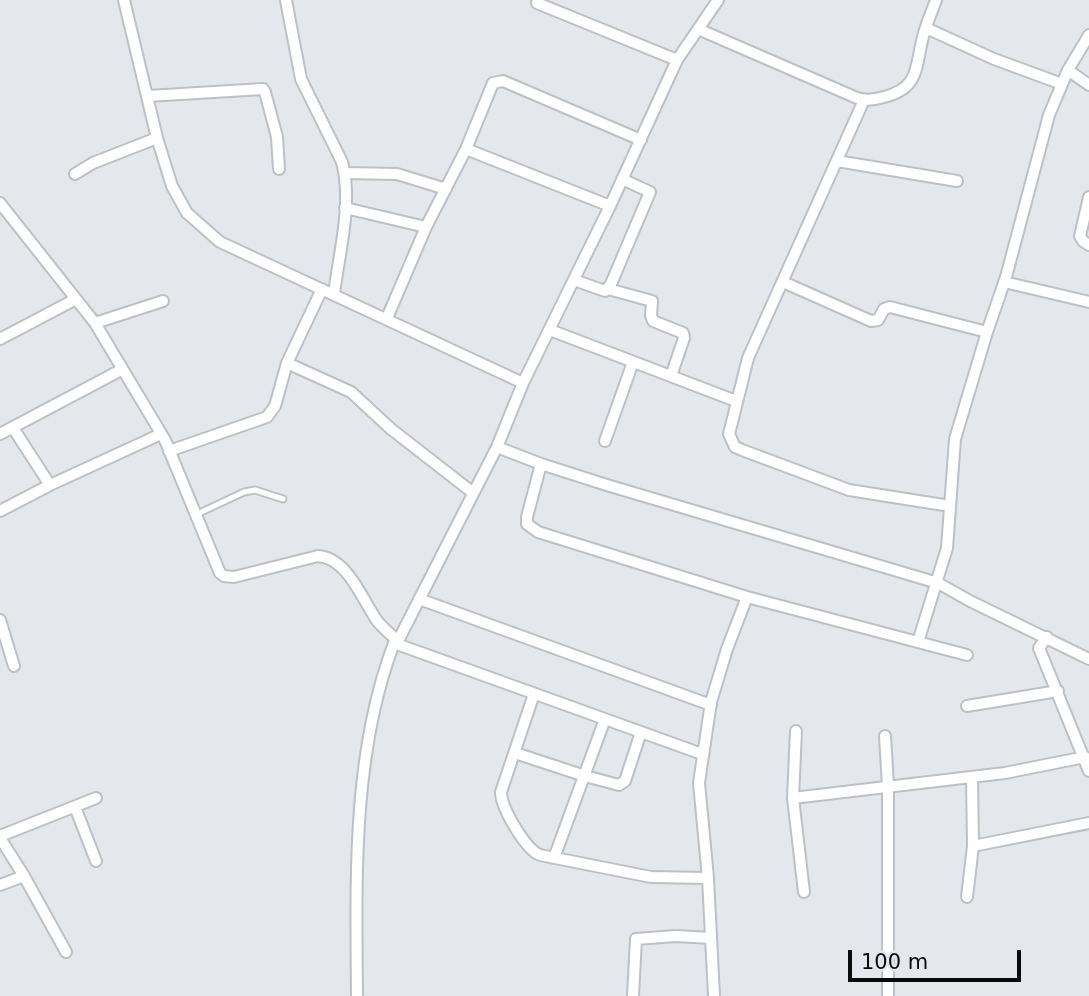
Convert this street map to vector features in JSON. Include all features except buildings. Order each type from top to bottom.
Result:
[{"type":"street","points":[[124,0],[157,138],[178,200],[187,213],[220,242],[523,383]]},
{"type":"street","points":[[286,0],[301,79],[345,173],[345,208],[334,294]]},
{"type":"street","points":[[698,29],[864,100],[897,93],[910,84],[936,0]]},
{"type":"street","points":[[356,996],[361,804],[373,706],[396,642],[497,447],[523,383],[575,280],[677,60],[716,1]]},
{"type":"street","points":[[537,2],[677,60]]},
{"type":"street","points":[[926,29],[994,59],[1062,84]]},
{"type":"street","points":[[919,642],[947,548],[955,439],[1004,282],[1049,115],[1068,70],[1084,52],[1089,35]]},
{"type":"street","points":[[1068,70],[1089,85]]},
{"type":"street","points":[[387,318],[426,227],[466,149],[489,87],[498,80],[641,139]]},
{"type":"street","points":[[148,96],[263,89],[276,137],[279,169]]},
{"type":"street","points":[[864,100],[748,358],[729,434],[735,446],[742,450],[849,490],[950,506]]},
{"type":"street","points":[[75,174],[93,163],[157,138]]},
{"type":"street","points":[[466,149],[610,206]]},
{"type":"street","points":[[837,161],[957,181]]},
{"type":"street","points":[[345,173],[397,174],[446,190]]},
{"type":"street","points":[[608,289],[650,192],[622,179]]},
{"type":"street","points":[[1089,197],[1080,236],[1083,242],[1089,245]]},
{"type":"street","points":[[1,207],[94,323],[170,451],[218,570],[224,576],[234,577],[327,556],[343,570],[378,622],[396,642],[702,754]]},
{"type":"street","points":[[345,208],[426,227]]},
{"type":"street","points":[[575,280],[602,290],[608,289],[652,302],[653,321],[683,332],[684,338],[671,376]]},
{"type":"street","points":[[783,282],[872,321],[878,320],[884,309],[890,307],[987,332]]},
{"type":"street","points":[[1004,282],[1089,302]]},
{"type":"street","points":[[170,451],[267,417],[275,406],[287,362],[322,289]]},
{"type":"street","points":[[0,339],[76,299]]},
{"type":"street","points":[[94,323],[163,301]]},
{"type":"street","points":[[550,330],[736,401]]},
{"type":"street","points":[[287,362],[351,392],[391,429],[472,492]]},
{"type":"street","points":[[605,441],[633,362]]},
{"type":"street","points":[[0,435],[121,370]]},
{"type":"street","points":[[13,428],[50,485]]},
{"type":"street","points":[[0,511],[161,434]]},
{"type":"street","points":[[497,447],[541,464],[938,583],[1089,659]]},
{"type":"street","points":[[541,464],[527,517],[527,524],[531,529],[747,597],[967,655]]},
{"type":"street","points":[[714,996],[708,878],[700,799],[702,754],[711,705],[727,649],[747,597]]},
{"type":"street","points":[[419,599],[711,705]]},
{"type":"street","points":[[0,620],[14,666]]},
{"type":"street","points":[[1047,637],[1039,648],[1089,771]]},
{"type":"street","points":[[967,706],[1058,691]]},
{"type":"street","points":[[534,694],[501,792],[503,804],[529,848],[540,855],[651,877],[708,878]]},
{"type":"street","points":[[554,858],[605,719]]},
{"type":"street","points":[[796,731],[793,798],[804,892]]},
{"type":"street","points":[[515,753],[585,776],[623,784],[640,732]]},
{"type":"street","points":[[885,736],[888,786],[888,996]]},
{"type":"street","points":[[793,798],[972,777],[1085,757]]},
{"type":"street","points":[[968,897],[973,846],[972,777]]},
{"type":"street","points":[[66,952],[0,837],[96,798]]},
{"type":"street","points":[[75,807],[96,861]]},
{"type":"street","points":[[973,846],[1089,823]]},
{"type":"street","points":[[0,885],[24,876]]},
{"type":"street","points":[[633,996],[636,939],[676,936],[711,938]]},
{"type":"lane","points":[[195,515],[244,492],[255,490],[283,499]]}]
